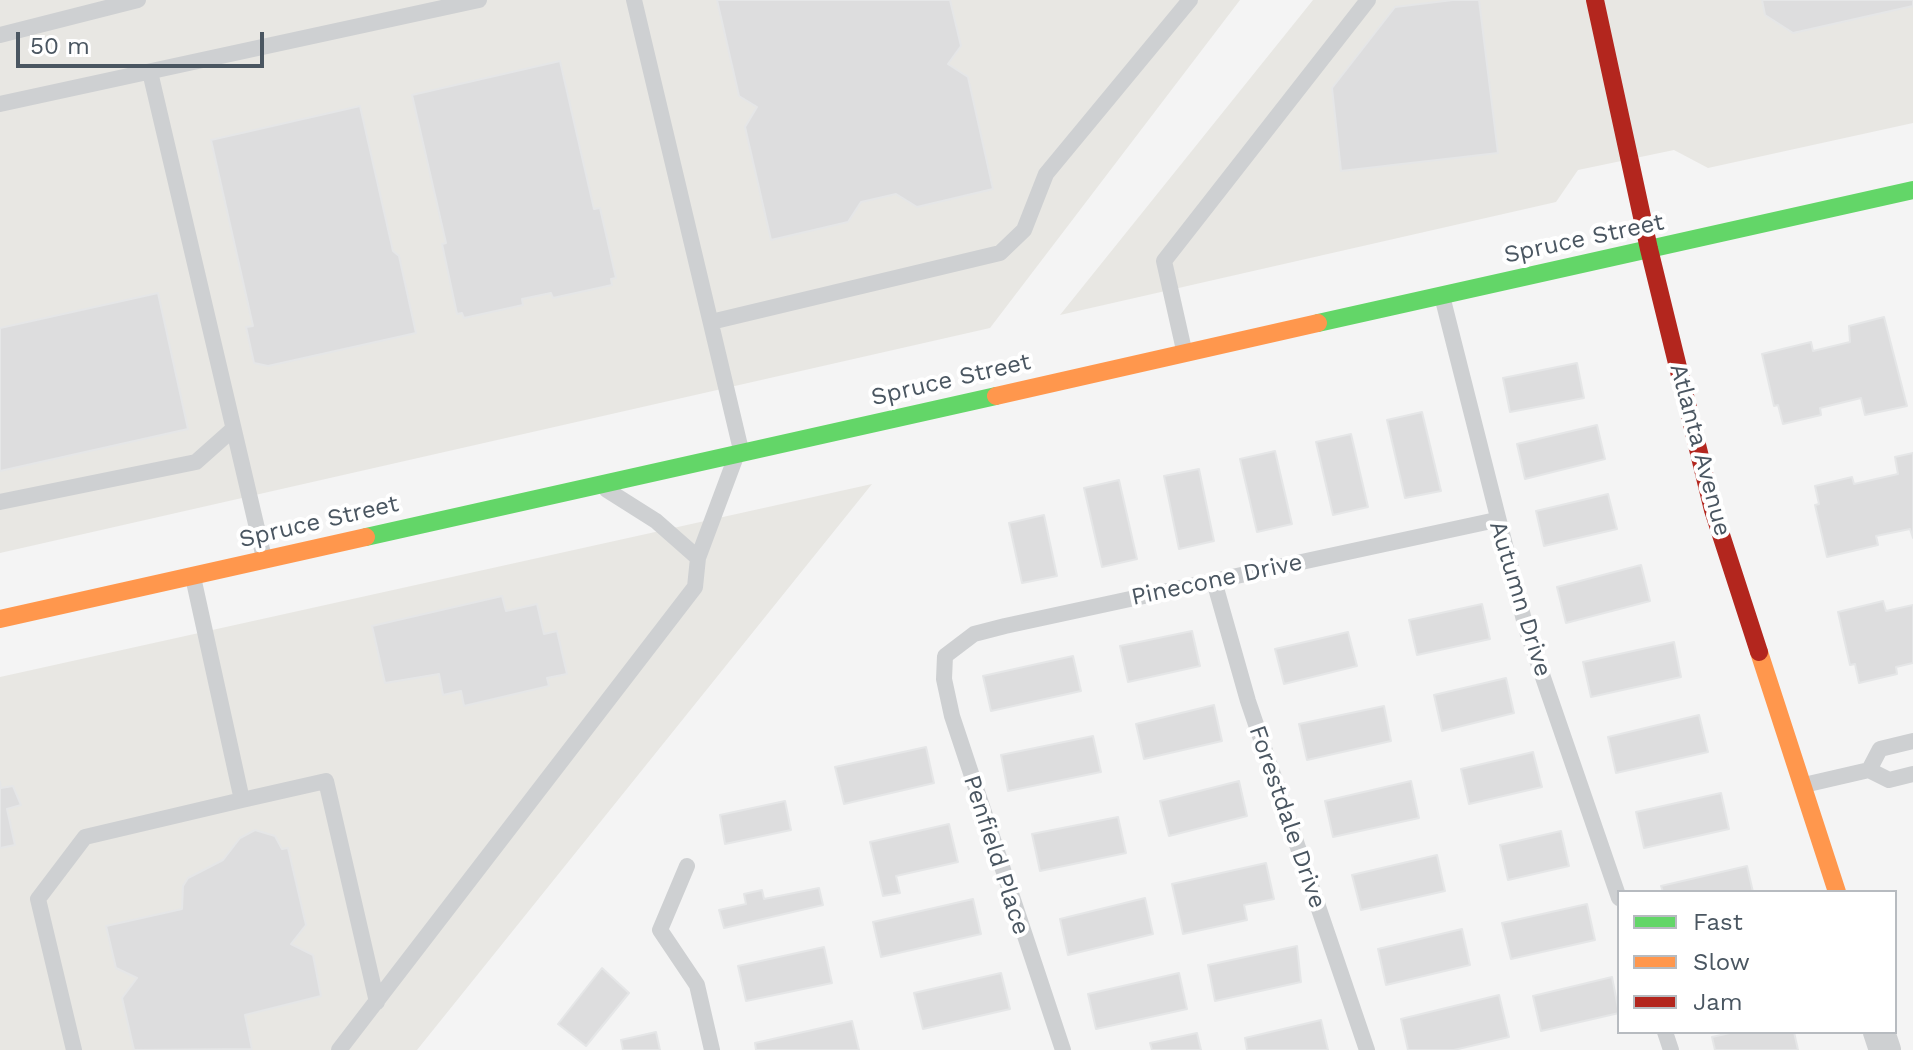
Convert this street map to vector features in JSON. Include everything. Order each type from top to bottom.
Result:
[{"type":"main road","name":"Atlanta Avenue","points":[[1595,0],[1649,249],[1713,510],[1836,890]]},
{"type":"main road","name":"Spruce Street","points":[[0,619],[1913,190]]},
{"type":"lane","points":[[0,35],[138,0]]},
{"type":"lane","points":[[0,104],[479,0]]},
{"type":"lane","points":[[339,1050],[695,587],[698,558],[740,452],[634,0]]},
{"type":"lane","points":[[711,322],[1000,253],[1024,230],[1046,174],[1190,0]]},
{"type":"lane","points":[[1185,351],[1169,297],[1164,261],[1368,0]]},
{"type":"lane","points":[[150,72],[264,559]]},
{"type":"lane","name":"Autumn Drive","points":[[1441,295],[1526,628],[1617,892]]},
{"type":"lane","points":[[0,502],[196,462],[232,430]]},
{"type":"lane","points":[[597,484],[656,521],[698,558]]},
{"type":"lane","name":"Pinecone Drive","points":[[945,656],[974,634],[1496,520]]},
{"type":"lane","points":[[192,575],[242,800]]},
{"type":"lane","name":"Forestdale Drive","points":[[1214,581],[1248,701],[1367,1050]]},
{"type":"lane","name":"Penfield Place","points":[[945,656],[944,679],[952,716],[1063,1050]]},
{"type":"lane","points":[[1869,770],[1880,749],[1913,741]]},
{"type":"lane","points":[[1804,785],[1869,770],[1889,780],[1913,774]]},
{"type":"lane","points":[[74,1050],[38,899],[85,837],[326,781],[377,1002]]},
{"type":"lane","points":[[687,866],[660,930],[697,985],[712,1050]]},
{"type":"shaded area","points":[[0,0],[1240,0],[990,328],[0,553]]},
{"type":"shaded area","points":[[1313,0],[1913,0],[1913,123],[1708,168],[1674,150],[1578,170],[1556,202],[1060,315]]},
{"type":"shaded area","points":[[872,484],[417,1050],[0,1050],[0,677]]},
{"type":"building","points":[[717,0],[950,0],[961,46],[948,64],[968,77],[993,189],[917,207],[896,194],[861,202],[848,222],[771,240],[745,127],[757,107],[739,96]]},
{"type":"building","points":[[1479,0],[1498,153],[1341,171],[1332,88],[1395,7]]},
{"type":"building","points":[[1762,0],[1913,0],[1913,6],[1793,33],[1765,15]]},
{"type":"building","points":[[560,61],[594,209],[600,208],[616,278],[611,279],[612,285],[553,298],[551,293],[522,299],[523,305],[464,318],[462,313],[457,314],[442,244],[446,243],[412,95]]},
{"type":"building","points":[[360,106],[393,251],[399,256],[416,333],[268,366],[254,363],[246,327],[253,326],[211,140]]},
{"type":"building","points":[[158,293],[188,429],[0,471],[0,328]]},
{"type":"building","points":[[1884,317],[1907,406],[1865,415],[1861,398],[1820,408],[1821,415],[1783,424],[1778,405],[1774,406],[1762,354],[1811,342],[1813,351],[1850,342],[1849,326]]},
{"type":"building","points":[[1577,363],[1584,398],[1510,412],[1503,378]]},
{"type":"building","points":[[1422,412],[1441,491],[1405,498],[1387,420]]},
{"type":"building","points":[[1597,425],[1605,459],[1525,479],[1517,444]]},
{"type":"building","points":[[1351,434],[1368,507],[1333,515],[1316,442]]},
{"type":"building","points":[[1275,451],[1292,524],[1257,532],[1240,459]]},
{"type":"building","points":[[1913,453],[1913,538],[1910,529],[1876,536],[1878,545],[1827,557],[1815,505],[1819,504],[1815,486],[1852,477],[1854,484],[1898,474],[1895,457]]},
{"type":"building","points":[[1199,469],[1214,541],[1179,549],[1164,476]]},
{"type":"building","points":[[1119,480],[1137,559],[1102,567],[1084,488]]},
{"type":"building","points":[[1608,494],[1617,529],[1544,546],[1536,511]]},
{"type":"building","points":[[1044,515],[1057,576],[1022,583],[1009,523]]},
{"type":"building","points":[[1641,565],[1650,601],[1566,623],[1557,587]]},
{"type":"building","points":[[502,596],[506,611],[537,604],[544,634],[557,631],[567,674],[547,678],[549,686],[464,706],[461,691],[443,695],[439,674],[385,683],[372,626]]},
{"type":"building","points":[[1883,601],[1886,611],[1913,605],[1913,663],[1896,667],[1897,674],[1859,683],[1855,664],[1850,665],[1838,612]]},
{"type":"building","points":[[1482,604],[1490,639],[1417,655],[1409,620]]},
{"type":"building","points":[[1192,631],[1200,666],[1128,682],[1120,646]]},
{"type":"building","points":[[1348,632],[1357,666],[1284,684],[1275,649]]},
{"type":"building","points":[[1674,642],[1681,677],[1591,697],[1583,662]]},
{"type":"building","points":[[1073,656],[1081,691],[991,711],[983,676]]},
{"type":"building","points":[[1506,678],[1514,713],[1442,731],[1434,695]]},
{"type":"building","points":[[1214,705],[1222,741],[1144,759],[1136,724]]},
{"type":"building","points":[[1384,706],[1391,741],[1307,760],[1299,724]]},
{"type":"building","points":[[1699,715],[1708,752],[1616,773],[1608,737]]},
{"type":"building","points":[[1093,736],[1101,772],[1008,791],[1001,755]]},
{"type":"building","points":[[926,747],[934,783],[844,804],[835,767]]},
{"type":"building","points":[[1533,752],[1542,787],[1469,804],[1461,769]]},
{"type":"building","points":[[1239,781],[1247,816],[1169,836],[1160,801]]},
{"type":"building","points":[[1411,781],[1419,818],[1333,837],[1325,801]]},
{"type":"building","points":[[0,782],[1,788],[13,786],[21,805],[7,809],[15,845],[0,848]]},
{"type":"building","points":[[1721,793],[1729,829],[1644,848],[1636,812]]},
{"type":"building","points":[[785,801],[791,830],[725,844],[720,815]]},
{"type":"building","points":[[1118,817],[1126,853],[1040,871],[1032,834]]},
{"type":"building","points":[[949,824],[958,862],[896,876],[900,893],[883,896],[870,842]]},
{"type":"building","points":[[255,830],[275,836],[282,849],[288,848],[306,925],[291,944],[313,955],[321,996],[245,1015],[252,1049],[134,1050],[122,998],[137,978],[116,968],[106,926],[182,909],[183,886],[188,878],[223,860],[240,838]]},
{"type":"building","points":[[1561,831],[1569,866],[1508,880],[1500,845]]},
{"type":"building","points":[[1437,855],[1445,891],[1361,910],[1352,875]]},
{"type":"building","points":[[1266,863],[1274,899],[1244,905],[1247,920],[1183,934],[1172,884]]},
{"type":"building","points":[[1747,866],[1753,890],[1662,890],[1661,886]]},
{"type":"building","points":[[819,888],[823,905],[724,928],[719,910],[746,904],[744,894],[762,890],[764,899]]},
{"type":"building","points":[[1145,898],[1153,934],[1068,955],[1060,919]]},
{"type":"building","points":[[973,899],[981,934],[881,957],[873,922]]},
{"type":"building","points":[[1587,904],[1595,940],[1511,959],[1502,923]]},
{"type":"building","points":[[1462,929],[1470,965],[1386,985],[1378,949]]},
{"type":"building","points":[[1297,946],[1301,982],[1215,1001],[1208,965]]},
{"type":"building","points":[[824,947],[832,983],[746,1001],[738,966]]},
{"type":"building","points":[[602,968],[629,993],[586,1046],[558,1024]]},
{"type":"building","points":[[1001,973],[1010,1009],[923,1029],[914,993]]},
{"type":"building","points":[[1179,973],[1187,1009],[1096,1029],[1088,994]]},
{"type":"building","points":[[1612,977],[1617,1013],[1541,1031],[1533,996]]},
{"type":"building","points":[[1499,995],[1509,1037],[1454,1050],[1408,1050],[1401,1019]]},
{"type":"building","points":[[1321,1020],[1328,1050],[1247,1050],[1245,1038]]},
{"type":"building","points":[[852,1021],[859,1050],[756,1050],[755,1043]]},
{"type":"building","points":[[656,1032],[660,1050],[623,1050],[621,1040]]},
{"type":"building","points":[[1197,1033],[1201,1050],[1152,1050],[1150,1043]]},
{"type":"building","points":[[1725,1034],[1794,1034],[1798,1050],[1715,1050],[1712,1037]]},
{"type":"traffic: fast","points":[[1318,323],[1913,190]]},
{"type":"traffic: fast","points":[[366,537],[996,396]]},
{"type":"traffic: slow","points":[[996,396],[1318,323]]},
{"type":"traffic: slow","points":[[0,619],[366,537]]},
{"type":"traffic: slow","points":[[1759,652],[1836,890]]},
{"type":"traffic: jam","points":[[1595,0],[1649,249],[1713,510],[1759,652]]}]
